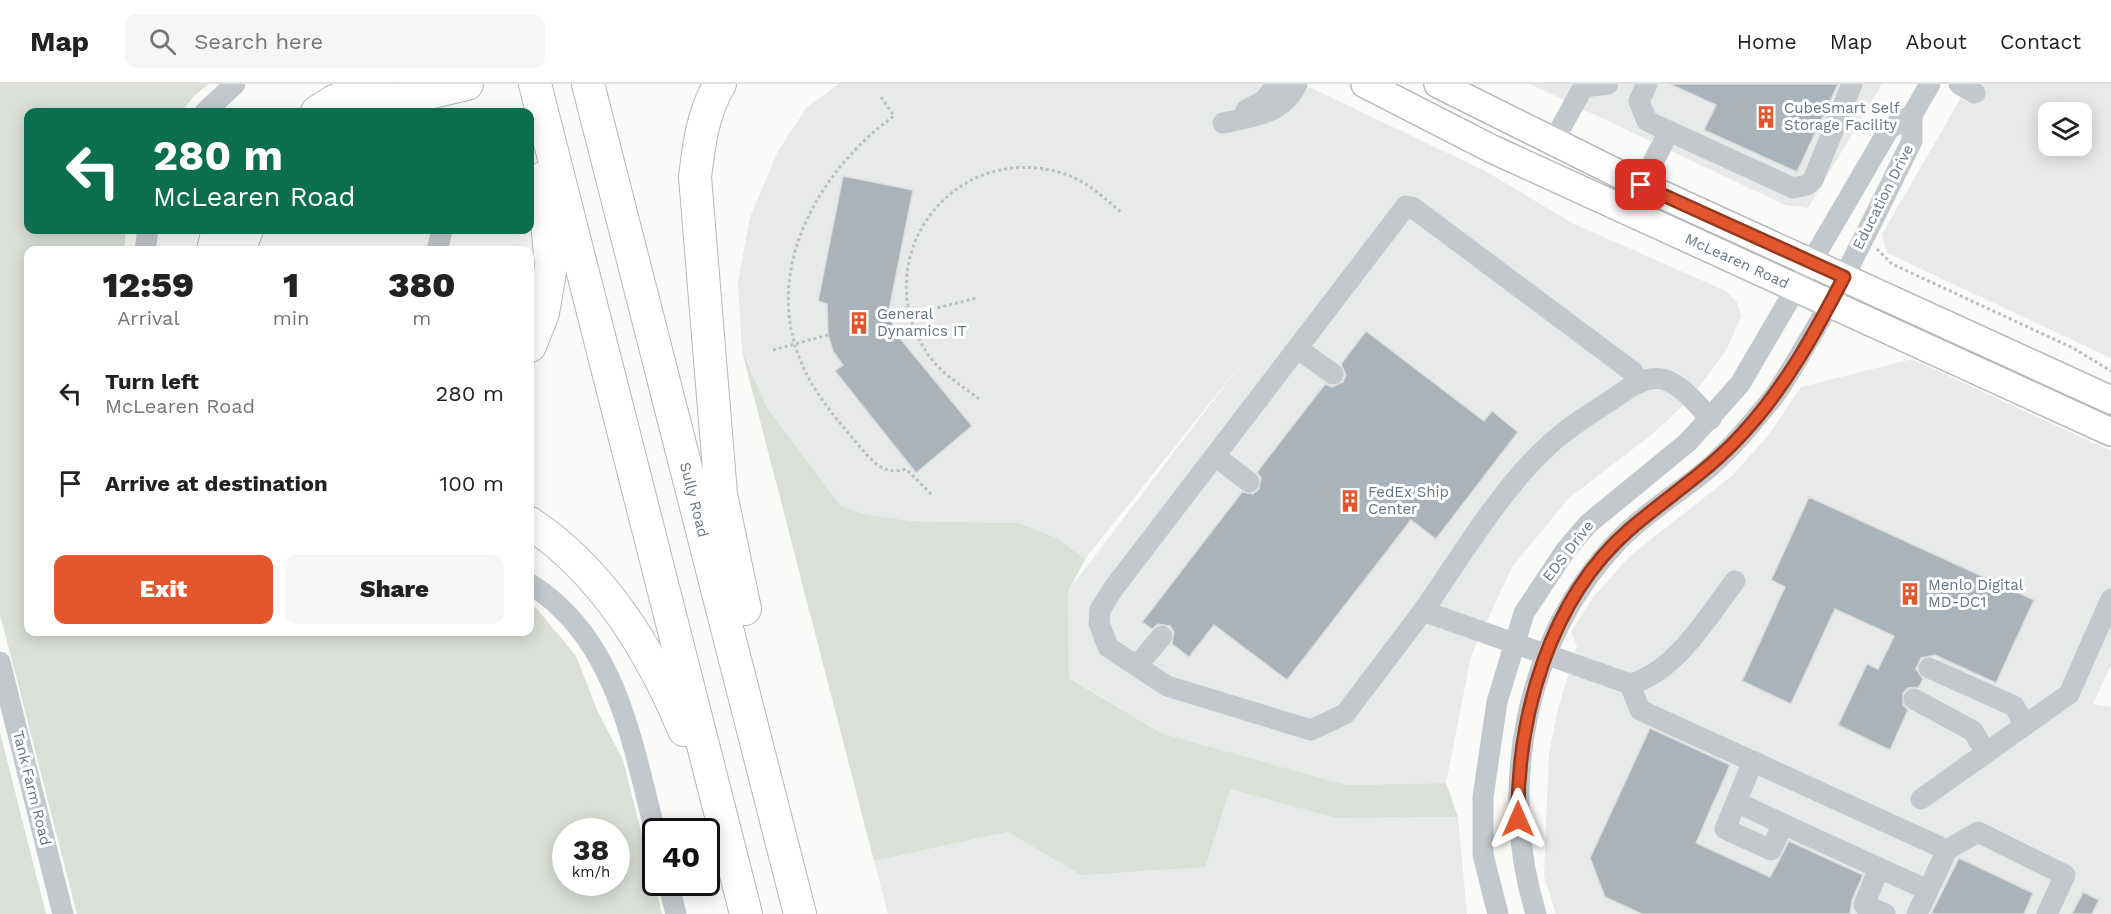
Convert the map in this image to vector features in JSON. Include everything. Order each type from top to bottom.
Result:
[{"type":"highway","points":[[323,108],[334,101],[380,84]]},
{"type":"highway","points":[[380,108],[399,100],[467,84]]},
{"type":"highway","name":"Sully Road","points":[[588,84],[799,911]]},
{"type":"highway","points":[[720,84],[712,98],[700,135],[695,177],[721,494],[735,571],[784,768],[799,911]]},
{"type":"highway","points":[[534,336],[543,313],[550,266],[535,86]]},
{"type":"highway","points":[[535,86],[746,914]]},
{"type":"highway","points":[[534,526],[556,540],[604,589],[643,646],[680,720],[724,828]]},
{"type":"main road","name":"McLearen Road","points":[[1365,84],[1492,149],[2111,432]]},
{"type":"main road","name":"McLearen Road","points":[[1438,84],[1641,185],[2111,400]]},
{"type":"street","points":[[209,108],[235,84]]},
{"type":"street","points":[[1276,84],[1264,100],[1223,123],[1269,113],[1286,101],[1298,84]]},
{"type":"street","points":[[1554,140],[1584,86],[1608,84]]},
{"type":"street","points":[[1647,84],[1639,101],[1642,115],[1647,121],[1785,185],[1801,187],[1813,180],[1852,84]]},
{"type":"street","name":"Education Drive","points":[[1811,261],[1889,129],[1912,115],[1930,84]]},
{"type":"street","name":"Education Drive","points":[[1844,277],[1912,141],[1912,115]]},
{"type":"street","points":[[1641,185],[1669,132]]},
{"type":"street","points":[[1639,383],[1633,372],[1412,207],[1406,206],[1113,590],[1100,610],[1099,623],[1108,647],[1167,686],[1311,730],[1345,714],[1423,611],[1498,506],[1535,459],[1564,433],[1639,383],[1653,379],[1671,382],[1711,419]]},
{"type":"street","name":"EDS Drive","points":[[1498,914],[1483,855],[1484,797],[1497,702],[1524,613],[1544,580],[1588,524],[1674,454],[1711,419],[1752,366],[1811,261]]},
{"type":"street","points":[[1536,914],[1523,861],[1518,819],[1518,780],[1523,731],[1547,655],[1563,618],[1597,565],[1628,531],[1707,469],[1745,432],[1787,376],[1844,277]]},
{"type":"street","points":[[1297,348],[1333,374]]},
{"type":"street","points":[[1215,456],[1249,482]]},
{"type":"street","points":[[1423,611],[1630,684],[1643,680],[1684,649],[1735,580]]},
{"type":"street","points":[[534,587],[564,610],[604,664],[627,722],[652,818]]},
{"type":"street","points":[[1921,799],[2069,694],[2111,599]]},
{"type":"street","points":[[1137,666],[1162,636]]},
{"type":"street","name":"Tank Farm Road","points":[[0,662],[63,914]]},
{"type":"street","points":[[1929,668],[2014,706],[2025,725]]},
{"type":"street","points":[[1630,684],[1640,710],[1947,850]]},
{"type":"street","points":[[1914,699],[1973,731],[1986,753]]},
{"type":"street","points":[[1753,761],[1725,829],[1771,850],[1783,824]]},
{"type":"street","points":[[1736,802],[1928,890]]},
{"type":"street","points":[[1917,914],[1947,850],[1971,836],[1984,833],[2065,874],[2047,914]]},
{"type":"street","points":[[1879,868],[1864,905],[1885,914]]},
{"type":"street","points":[[672,896],[676,914]]},
{"type":"path","points":[[881,98],[894,116],[853,152],[828,180],[817,196],[796,250],[789,290],[795,345],[816,390],[865,452],[876,464],[889,472],[906,470],[931,494]]},
{"type":"path","points":[[979,399],[934,363],[922,345],[909,314],[906,277],[912,249],[928,216],[939,202],[972,180],[1008,168],[1046,169],[1081,181],[1122,213]]},
{"type":"path","points":[[1861,240],[1879,250],[1892,264],[2073,348],[2111,371]]},
{"type":"path","points":[[891,320],[976,298]]},
{"type":"path","points":[[773,350],[828,335]]},
{"type":"shaded area","points":[[0,84],[209,84],[196,94],[184,108],[24,108],[24,234],[126,234],[124,246],[24,246],[24,636],[534,636],[534,607],[576,656],[598,712],[623,760],[642,835],[642,896],[657,896],[662,914],[77,914],[0,614]]},
{"type":"shaded area","points":[[839,84],[1303,84],[1487,172],[1572,223],[1726,291],[1737,302],[1741,316],[1727,349],[1690,399],[1655,432],[1569,498],[1512,567],[1471,656],[1446,783],[1346,785],[1161,733],[1069,677],[1068,591],[1245,359],[1085,559],[1057,538],[1019,523],[912,521],[868,515],[841,506],[767,408],[742,351],[738,282],[750,217],[778,151],[807,107]]},
{"type":"shaded area","points":[[1530,84],[1882,84],[1808,208],[1785,205]]},
{"type":"shaded area","points":[[1967,84],[2111,84],[2111,358],[1887,253],[1882,234]]},
{"type":"shaded area","points":[[742,351],[767,408],[841,506],[868,515],[912,521],[1019,523],[1057,538],[1085,559],[1068,592],[1069,678],[1161,733],[1346,785],[1446,783],[1458,817],[1335,818],[1230,789],[1205,867],[1081,875],[1008,832],[874,861]]},
{"type":"shaded area","points":[[1912,359],[2111,451],[2111,665],[2093,704],[2111,707],[2111,914],[1556,914],[1544,876],[1549,753],[1558,709],[1577,646],[1571,632],[1593,597],[1630,556],[1733,475],[1770,433],[1801,387]]},
{"type":"shaded area","points":[[0,732],[46,914],[0,914]]},
{"type":"shaded area","points":[[1230,789],[1335,818],[1458,817],[1467,914],[888,914],[874,861],[1009,832],[1081,875]]},
{"type":"building","name":"CubeSmart Self Storage Facility","points":[[1670,84],[1838,84],[1797,172],[1704,130],[1716,105]]},
{"type":"building","name":"General Dynamics IT","points":[[843,176],[913,190],[889,310],[894,331],[972,426],[916,473],[835,371],[843,365],[833,351],[828,335],[827,304],[818,301]]},
{"type":"building","name":"FedEx Ship Center","points":[[1366,331],[1484,421],[1492,411],[1518,432],[1436,539],[1411,520],[1287,680],[1214,625],[1189,657],[1172,644],[1174,632],[1170,626],[1158,624],[1152,629],[1142,622],[1242,492],[1253,494],[1259,489],[1261,478],[1257,472],[1325,384],[1332,387],[1343,382],[1346,375],[1341,364]]},
{"type":"building","name":"Menlo Digital MD-DC1","points":[[1809,497],[2034,600],[1996,683],[1935,655],[1921,658],[1916,669],[1923,679],[1919,687],[1908,688],[1903,693],[1903,705],[1908,710],[1890,750],[1838,725],[1867,664],[1878,669],[1894,636],[1835,609],[1791,704],[1742,681],[1785,587],[1771,580]]},
{"type":"building","points":[[1650,728],[1730,765],[1696,843],[1770,877],[1789,841],[1863,875],[1852,900],[1850,914],[1642,914],[1605,897],[1590,858]]},
{"type":"building","points":[[1959,858],[2033,893],[2024,914],[1931,914]]},
{"type":"building","points":[[2083,892],[2099,900],[2092,914],[2072,914]]},
{"type":"place","name":"CubeSmart Self Storage Facility","points":[[1766,117]]},
{"type":"place","name":"General Dynamics IT","points":[[859,323]]},
{"type":"place","name":"FedEx Ship Center","points":[[1350,501]]},
{"type":"place","name":"Menlo Digital MD-DC1","points":[[1910,594]]},
{"type":"route","points":[[1518,819],[1518,780],[1523,731],[1547,655],[1563,618],[1579,590],[1617,541],[1716,462],[1745,432],[1787,376],[1844,277],[1641,185]]}]
